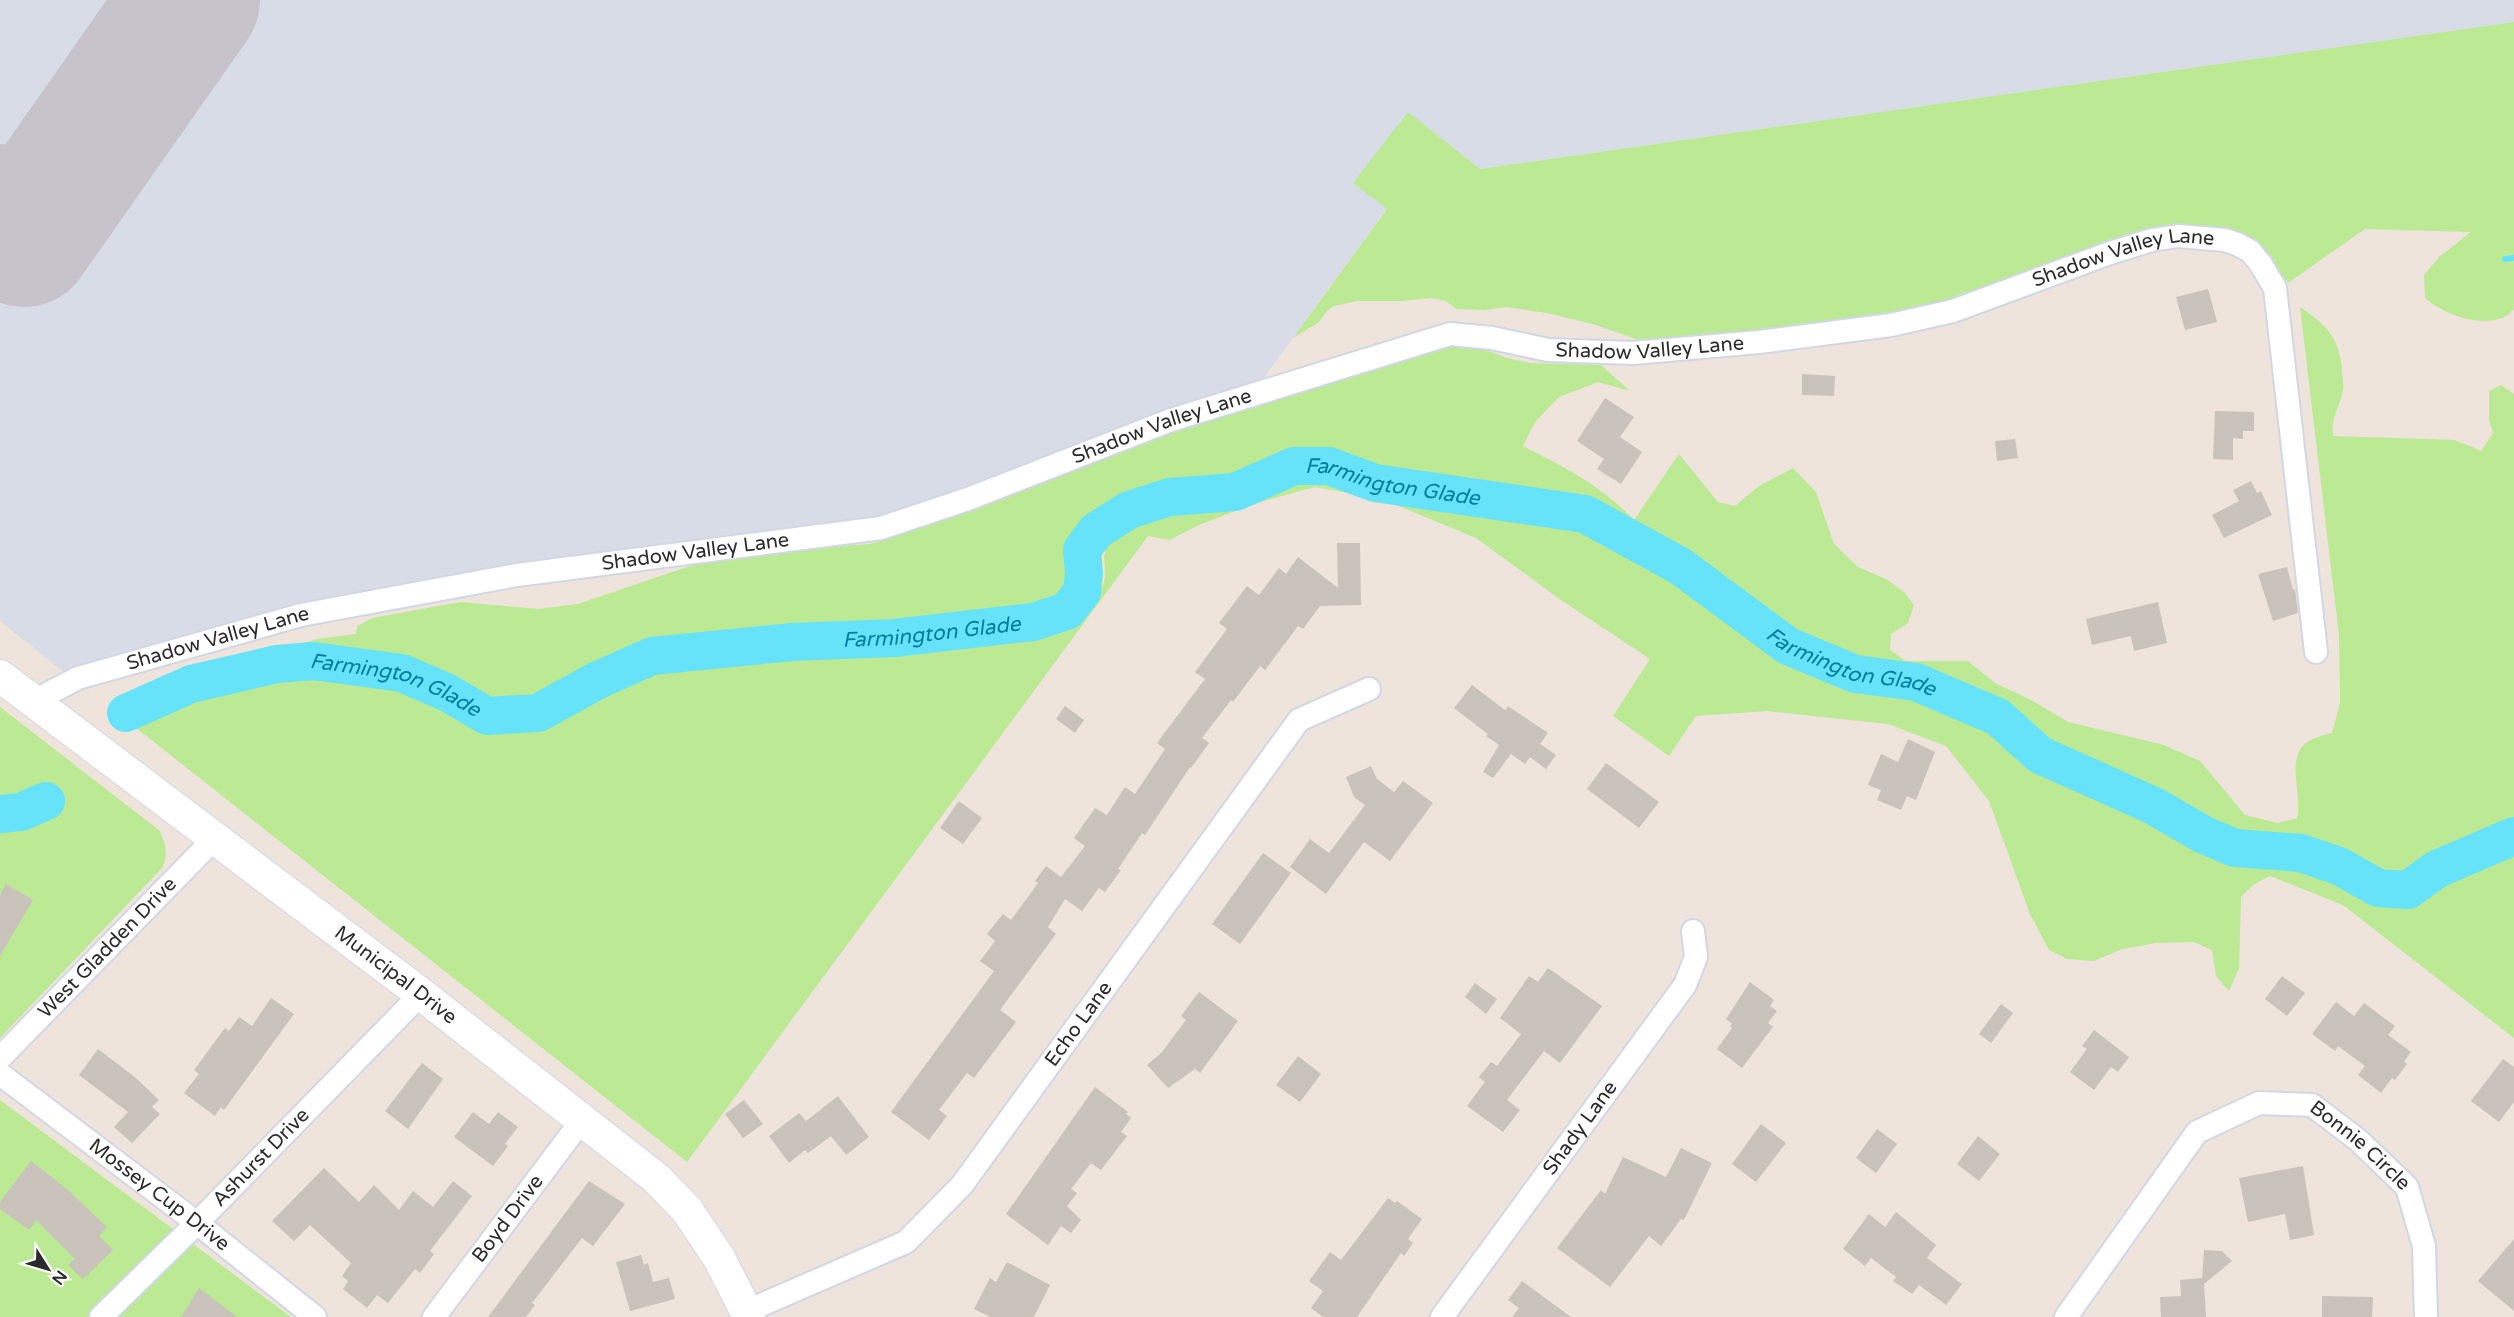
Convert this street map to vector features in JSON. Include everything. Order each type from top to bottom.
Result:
[{"type":"main road","name":"Municipal Drive","points":[[0,676],[421,994],[656,1178],[687,1210],[719,1258],[748,1314]]},
{"type":"street","name":"Shadow Valley Lane","points":[[34,701],[78,678],[301,615],[517,575],[881,528],[968,499],[1171,420],[1450,334],[1470,334],[1548,350],[1633,353],[1688,350],[1891,325],[1953,311],[2110,253],[2152,240],[2178,236],[2224,240],[2237,244],[2250,251],[2275,288],[2316,652]]},
{"type":"street","name":"Echo Lane","points":[[748,1314],[906,1242],[962,1185],[1299,720],[1369,689]]},
{"type":"street","name":"West Gladden Drive","points":[[0,1058],[215,838]]},
{"type":"street","name":"Shady Lane","points":[[1442,1317],[1685,985],[1696,957],[1693,931]]},
{"type":"street","name":"Ashurst Drive","points":[[101,1317],[197,1223],[421,994]]},
{"type":"street","name":"Mossey Cup Drive","points":[[0,1074],[197,1223],[315,1317]]},
{"type":"street","name":"Bonnie Circle","points":[[2066,1317],[2198,1132],[2259,1103],[2312,1105],[2358,1140],[2407,1187],[2424,1246],[2426,1317]]},
{"type":"street","name":"Boyd Drive","points":[[434,1317],[582,1120]]},
{"type":"shaded area","points":[[0,0],[2514,0],[2514,22],[1480,169],[1408,112],[1387,208],[1261,382],[1119,428],[981,484],[865,521],[525,562],[400,588],[294,603],[114,660],[77,666],[64,672],[0,621]]},
{"type":"green space","points":[[2514,22],[2514,309],[2502,318],[2472,320],[2451,314],[2425,298],[2424,275],[2439,257],[2471,232],[2365,229],[2288,283],[2258,244],[2214,229],[1951,300],[1835,323],[1650,344],[1596,325],[1547,313],[1506,307],[1485,310],[1456,309],[1446,301],[1431,298],[1357,301],[1334,306],[1318,323],[1293,338],[1387,209],[1353,183],[1408,112],[1480,169]]},
{"type":"green space","points":[[2300,307],[2330,333],[2341,360],[2343,388],[2334,418],[2333,436],[2455,440],[2481,451],[2493,433],[2489,420],[2489,391],[2501,385],[2514,394],[2514,830],[2435,865],[2406,881],[2392,884],[2375,882],[2335,860],[2267,845],[2237,842],[2210,831],[2144,795],[2052,755],[2004,714],[1908,675],[1858,670],[1790,642],[1681,564],[1585,511],[1380,480],[1332,463],[1294,462],[1238,487],[1200,492],[1164,491],[1125,505],[1066,565],[1066,581],[1060,593],[1048,604],[1029,609],[937,621],[880,634],[661,646],[530,706],[503,710],[485,708],[410,669],[364,660],[311,656],[285,656],[149,695],[150,708],[225,682],[275,668],[303,666],[335,668],[399,678],[485,723],[504,724],[549,715],[656,661],[850,645],[938,643],[1100,593],[1105,577],[1104,556],[1108,541],[1115,531],[1128,521],[1148,511],[1166,512],[1244,493],[1293,473],[1328,470],[1381,487],[1585,521],[1619,535],[1678,568],[1787,650],[1857,680],[1906,688],[1974,711],[1994,722],[2037,763],[2135,803],[2223,850],[2242,857],[2298,861],[2328,869],[2366,888],[2375,897],[2416,895],[2442,877],[2514,842],[2514,1038],[2343,905],[2270,876],[2253,885],[2241,897],[2239,968],[2229,991],[2216,976],[2212,950],[2194,942],[2156,943],[2122,949],[2094,961],[2067,959],[2049,950],[2030,914],[1989,801],[1946,746],[1888,724],[1767,711],[1696,716],[1669,756],[1613,716],[1650,659],[1558,598],[1476,538],[1382,499],[1315,487],[1253,504],[1197,526],[1169,540],[1148,536],[687,1162],[117,713],[132,695],[317,639],[356,634],[357,626],[372,618],[461,602],[538,609],[578,604],[708,560],[782,550],[870,544],[974,507],[1178,428],[1444,346],[1465,344],[1529,363],[1601,365],[1630,391],[1598,382],[1559,397],[1535,422],[1523,446],[1595,487],[1634,520],[1679,454],[1718,502],[1735,506],[1759,486],[1793,468],[1816,492],[1834,544],[1858,567],[1886,579],[1904,592],[1914,605],[1908,623],[1891,634],[1890,650],[1906,661],[1968,661],[1995,683],[2031,700],[2068,722],[2164,745],[2200,761],[2245,815],[2278,823],[2297,818],[2297,756],[2309,741],[2332,733],[2340,703],[2339,635]]},
{"type":"green space","points":[[0,707],[160,831],[166,854],[162,868],[0,1038],[0,818],[16,816],[48,805],[44,797],[28,804],[0,809]]},
{"type":"green space","points":[[0,1100],[291,1317],[0,1317]]},
{"type":"sand","points":[[1294,462],[1332,463],[1380,480],[1585,511],[1681,564],[1790,642],[1858,670],[1908,675],[1995,708],[2052,755],[2144,795],[2210,831],[2237,842],[2294,848],[2335,860],[2375,882],[2392,884],[2406,881],[2435,865],[2514,830],[2514,842],[2442,877],[2416,895],[2398,901],[2385,901],[2375,897],[2366,888],[2328,869],[2298,861],[2242,857],[2223,850],[2135,803],[2037,763],[1994,722],[1974,711],[1906,688],[1857,680],[1787,650],[1678,568],[1619,535],[1585,521],[1381,487],[1328,470],[1293,473],[1244,493],[1206,504],[1166,512],[1148,511],[1115,531],[1108,541],[1104,556],[1105,577],[1100,593],[1087,611],[1069,621],[1033,633],[938,643],[850,645],[656,661],[549,715],[504,724],[485,723],[399,678],[335,668],[303,666],[275,668],[225,682],[129,716],[123,711],[132,703],[149,695],[285,656],[364,660],[410,669],[485,708],[503,710],[530,706],[661,646],[880,634],[937,621],[1029,609],[1048,604],[1060,593],[1066,581],[1066,565],[1070,550],[1078,533],[1105,512],[1164,491],[1200,492],[1238,487]]},
{"type":"sand","points":[[44,797],[48,805],[42,808],[25,814],[0,818],[0,809],[28,804]]},
{"type":"building","points":[[2208,289],[2217,322],[2185,330],[2176,297]]},
{"type":"building","points":[[1802,374],[1835,376],[1834,396],[1802,395]]},
{"type":"building","points":[[1605,398],[1634,417],[1620,437],[1642,452],[1621,484],[1597,469],[1604,459],[1577,441]]},
{"type":"building","points":[[2215,411],[2254,412],[2254,431],[2243,431],[2243,439],[2233,438],[2233,460],[2213,459]]},
{"type":"building","points":[[2015,439],[2018,458],[1997,461],[1995,441]]},
{"type":"building","points":[[2251,481],[2257,493],[2261,491],[2272,515],[2224,538],[2212,515],[2239,501],[2233,490]]},
{"type":"building","points":[[1337,543],[1360,543],[1361,605],[1320,606],[1303,629],[1298,626],[1265,670],[1260,666],[1202,738],[1209,743],[1190,767],[1145,835],[1142,833],[1118,869],[1121,870],[1105,892],[1099,888],[1082,911],[1065,899],[1048,927],[1056,934],[1000,1010],[1016,1022],[974,1078],[967,1073],[939,1110],[947,1116],[929,1140],[891,1112],[994,971],[980,961],[995,941],[987,934],[1003,914],[1011,920],[1038,883],[1035,881],[1046,866],[1061,877],[1085,846],[1074,838],[1095,808],[1107,815],[1125,787],[1135,794],[1165,749],[1157,743],[1205,679],[1195,672],[1227,629],[1219,623],[1247,586],[1259,595],[1279,568],[1286,574],[1298,557],[1338,588]]},
{"type":"building","points":[[2287,567],[2293,590],[2295,589],[2298,613],[2273,621],[2258,574]]},
{"type":"building","points":[[2158,602],[2167,643],[2134,651],[2131,636],[2092,645],[2086,619]]},
{"type":"building","points":[[1472,685],[1505,710],[1508,706],[1548,733],[1540,744],[1556,755],[1546,769],[1530,757],[1525,764],[1511,754],[1493,778],[1483,772],[1499,745],[1454,708]]},
{"type":"building","points":[[1065,706],[1084,720],[1075,733],[1056,719]]},
{"type":"building","points":[[1908,739],[1935,752],[1916,800],[1907,796],[1901,810],[1877,800],[1881,790],[1868,785],[1881,754],[1898,762]]},
{"type":"building","points":[[1606,763],[1659,802],[1639,828],[1587,789]]},
{"type":"building","points":[[1371,766],[1377,779],[1394,792],[1403,781],[1433,803],[1390,861],[1364,842],[1326,894],[1290,867],[1310,839],[1329,853],[1365,805],[1354,797],[1346,777]]},
{"type":"building","points":[[959,801],[982,818],[963,844],[940,828]]},
{"type":"building","points":[[1263,853],[1291,873],[1240,944],[1212,924]]},
{"type":"building","points":[[6,884],[33,900],[0,956],[0,895]]},
{"type":"building","points":[[1548,968],[1602,1006],[1560,1063],[1544,1051],[1507,1100],[1520,1110],[1503,1132],[1467,1106],[1485,1082],[1479,1077],[1491,1062],[1497,1066],[1521,1034],[1500,1018],[1529,976],[1538,982]]},
{"type":"building","points":[[2282,976],[2305,993],[2287,1016],[2265,999]]},
{"type":"building","points":[[1750,982],[1774,1000],[1770,1006],[1777,1011],[1768,1023],[1773,1027],[1742,1068],[1717,1049],[1732,1028],[1730,1026],[1732,1024],[1726,1019]]},
{"type":"building","points":[[1475,983],[1497,999],[1486,1014],[1465,997]]},
{"type":"building","points":[[1199,992],[1238,1021],[1200,1073],[1195,1069],[1168,1088],[1147,1065],[1162,1052],[1186,1020],[1181,1016]]},
{"type":"building","points":[[271,998],[294,1014],[224,1110],[221,1107],[215,1116],[184,1093],[199,1074],[194,1070],[225,1028],[229,1031],[239,1017],[252,1026]]},
{"type":"building","points":[[2336,1002],[2354,1016],[2364,1003],[2395,1026],[2388,1035],[2411,1052],[2404,1062],[2407,1064],[2395,1080],[2392,1078],[2381,1093],[2358,1075],[2365,1066],[2338,1046],[2335,1051],[2312,1034]]},
{"type":"building","points":[[2001,1004],[2013,1013],[1991,1043],[1979,1034]]},
{"type":"building","points":[[2094,1030],[2129,1057],[2118,1072],[2111,1067],[2094,1090],[2070,1072],[2087,1049],[2082,1046]]},
{"type":"building","points":[[98,1049],[136,1078],[159,1100],[152,1107],[160,1114],[132,1143],[114,1127],[128,1112],[79,1075]]},
{"type":"building","points":[[1298,1056],[1321,1074],[1300,1102],[1276,1085]]},
{"type":"building","points":[[2503,1059],[2514,1067],[2514,1102],[2499,1122],[2471,1101]]},
{"type":"building","points":[[422,1063],[443,1079],[408,1129],[385,1111]]},
{"type":"building","points":[[1095,1087],[1128,1112],[1126,1114],[1131,1118],[1121,1132],[1127,1136],[1101,1170],[1091,1163],[1071,1189],[1077,1193],[1067,1206],[1081,1220],[1071,1233],[1061,1226],[1048,1245],[1006,1214]]},
{"type":"building","points":[[838,1096],[869,1137],[846,1155],[831,1136],[808,1153],[805,1150],[789,1163],[769,1136],[799,1113],[806,1121]]},
{"type":"building","points":[[744,1100],[763,1124],[743,1138],[725,1114]]},
{"type":"building","points":[[473,1112],[489,1124],[498,1112],[518,1127],[505,1144],[508,1146],[493,1166],[454,1137]]},
{"type":"building","points":[[1761,1124],[1786,1143],[1756,1182],[1732,1164]]},
{"type":"building","points":[[1877,1129],[1897,1144],[1876,1173],[1856,1158]]},
{"type":"building","points":[[1978,1136],[2000,1154],[1979,1181],[1957,1164]]},
{"type":"building","points":[[1681,1148],[1712,1163],[1684,1220],[1681,1219],[1661,1246],[1649,1236],[1610,1287],[1557,1248],[1601,1190],[1605,1194],[1623,1157],[1666,1177]]},
{"type":"building","points":[[31,1161],[68,1190],[107,1227],[99,1236],[113,1250],[83,1279],[68,1265],[75,1259],[36,1220],[29,1230],[0,1209],[0,1202]]},
{"type":"building","points":[[2303,1166],[2314,1235],[2290,1240],[2285,1214],[2248,1222],[2239,1178]]},
{"type":"building","points":[[324,1168],[359,1202],[374,1185],[399,1210],[413,1191],[433,1207],[453,1181],[472,1196],[430,1251],[434,1254],[420,1273],[415,1269],[388,1303],[377,1295],[367,1308],[343,1289],[348,1281],[342,1276],[351,1263],[310,1225],[294,1241],[272,1221]]},
{"type":"building","points":[[589,1181],[625,1204],[593,1246],[582,1238],[532,1303],[535,1305],[526,1317],[488,1317]]},
{"type":"building","points":[[1388,1198],[1395,1203],[1397,1201],[1422,1219],[1408,1239],[1413,1243],[1404,1256],[1401,1253],[1357,1317],[1323,1317],[1311,1308],[1323,1291],[1309,1281],[1330,1252],[1341,1260]]},
{"type":"building","points":[[1896,1212],[1936,1245],[1927,1258],[1962,1284],[1946,1305],[1919,1285],[1912,1294],[1893,1281],[1896,1277],[1871,1258],[1865,1266],[1843,1249],[1869,1214],[1885,1227]]},
{"type":"building","points":[[2514,1239],[2514,1311],[2478,1281]]},
{"type":"building","points":[[2204,1250],[2222,1251],[2232,1261],[2204,1284],[2206,1317],[2161,1317],[2160,1297],[2181,1296],[2180,1280],[2202,1278]]},
{"type":"building","points":[[641,1255],[644,1265],[648,1263],[653,1282],[669,1278],[675,1299],[630,1311],[616,1262]]},
{"type":"building","points":[[1007,1262],[1050,1285],[1034,1317],[990,1317],[974,1309],[990,1278],[996,1282]]},
{"type":"building","points":[[1522,1281],[1571,1317],[1512,1317],[1519,1308],[1508,1300]]},
{"type":"building","points":[[199,1288],[237,1317],[181,1317]]},
{"type":"building","points":[[2322,1296],[2373,1297],[2372,1317],[2322,1317]]},
{"type":"waterway","points":[[2505,259],[2514,258]]},
{"type":"waterway","name":"Farmington Glade","points":[[126,713],[191,684],[277,664],[313,661],[402,673],[448,693],[487,716],[538,713],[598,680],[652,656],[792,642],[894,638],[1033,622],[1067,611],[1082,592],[1084,573],[1082,550],[1096,531],[1129,510],[1170,497],[1235,492],[1294,466],[1329,466],[1375,483],[1585,514],[1680,566],[1788,646],[1855,674],[1916,682],[1998,717],[2040,755],[2154,806],[2204,835],[2235,848],[2301,853],[2339,866],[2378,888],[2408,890],[2437,869],[2514,836]]},
{"type":"waterway","name":"Farmington Glade","points":[[0,814],[21,812],[46,801]]},
{"type":"taxiway","points":[[0,172],[20,176],[50,173],[73,158],[107,120]]},
{"type":"runway","points":[[24,238],[191,0]]}]
